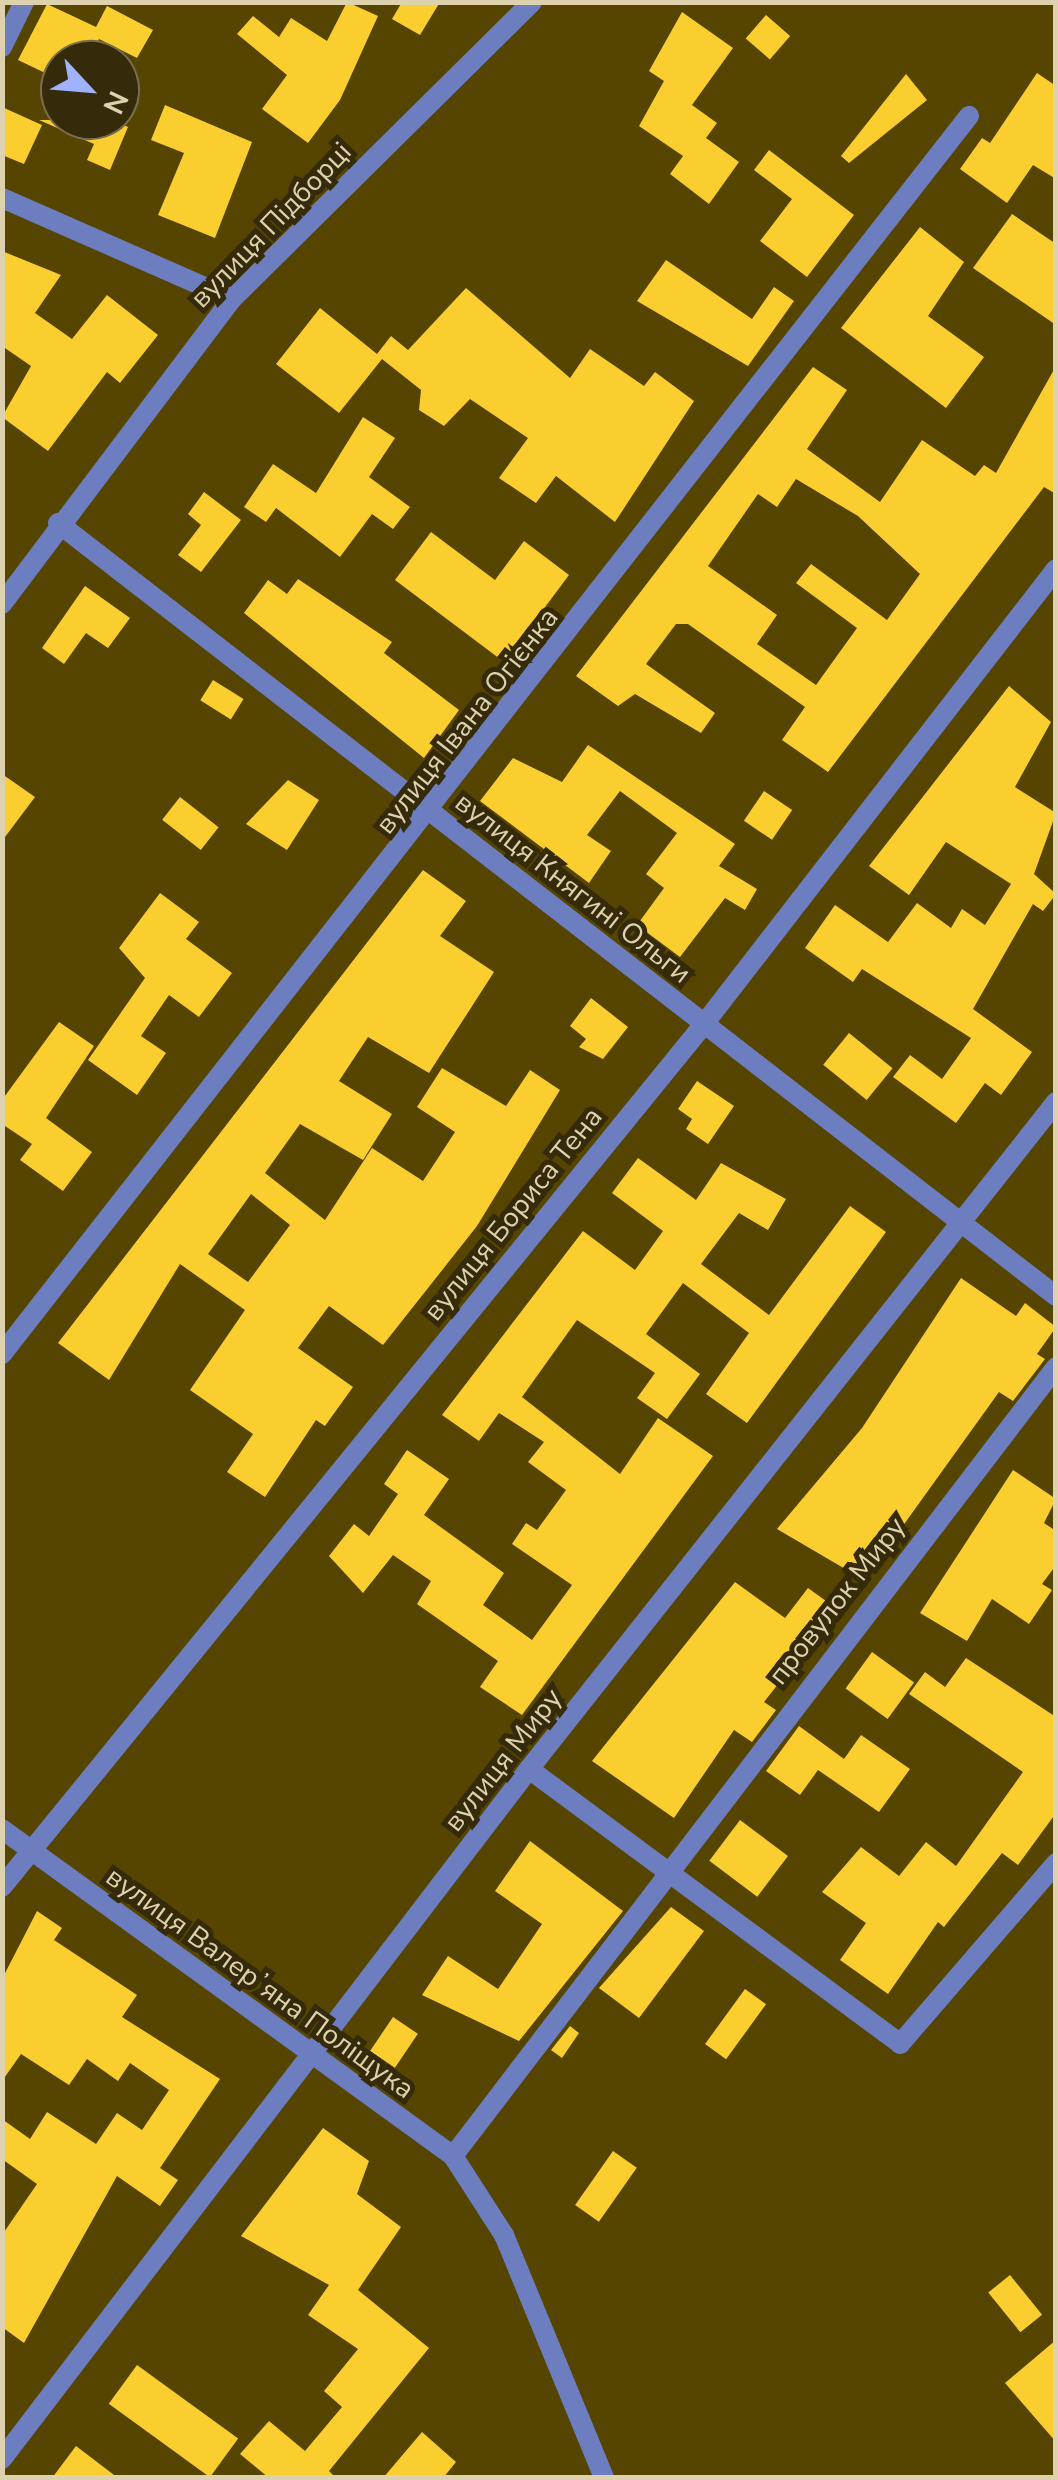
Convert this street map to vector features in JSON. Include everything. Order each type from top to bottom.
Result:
[{"type":"street","points":[[2,47],[24,2]]},
{"type":"street","name":"вулиця Підборці","points":[[3,603],[58,523],[232,298],[532,2]]},
{"type":"street","name":"вулиця Івана Огієнка","points":[[2,1354],[431,812],[969,116]]},
{"type":"street","points":[[2,198],[232,298]]},
{"type":"street","name":"вулиця Княгині Ольги","points":[[58,523],[1056,1296]]},
{"type":"street","name":"вулиця Бориса Тена","points":[[2,1886],[704,1024],[1056,568]]},
{"type":"street","name":"вулиця Миру","points":[[2,2459],[313,2058],[529,1769],[1056,1102]]},
{"type":"street","name":"провулок Миру","points":[[454,2156],[666,1872],[1056,1367]]},
{"type":"street","points":[[529,1769],[900,2044],[1056,1863]]},
{"type":"street","name":"вулиця Валерʼяна Поліщука","points":[[2,1829],[313,2058],[454,2156],[480,2186],[604,2478]]},
{"type":"building","points":[[347,2],[378,16],[340,100],[308,143],[262,109],[287,75],[237,34],[253,16],[279,37],[291,18],[327,41]]},
{"type":"building","points":[[402,2],[440,2],[420,35],[392,19]]},
{"type":"building","points":[[47,4],[96,27],[107,6],[153,30],[140,53],[140,40],[40,40],[40,70],[18,60]]},
{"type":"building","points":[[682,12],[733,48],[692,105],[717,123],[706,138],[739,162],[709,204],[670,174],[683,156],[639,126],[664,81],[649,71]]},
{"type":"building","points":[[766,15],[790,36],[770,59],[746,38]]},
{"type":"building","points":[[1037,73],[1056,86],[1056,179],[1033,165],[1007,203],[960,169],[982,138],[990,143]]},
{"type":"building","points":[[906,74],[927,100],[849,163],[841,156]]},
{"type":"building","points":[[165,105],[252,142],[215,238],[158,215],[184,153],[151,140]]},
{"type":"building","points":[[2,107],[40,124],[24,164],[2,155]]},
{"type":"building","points":[[85,140],[123,140],[110,170],[87,160],[94,144]]},
{"type":"building","points":[[769,150],[854,215],[807,277],[760,241],[792,199],[754,170]]},
{"type":"building","points":[[1012,214],[1056,244],[1056,325],[973,268]]},
{"type":"building","points":[[920,227],[964,262],[928,316],[984,357],[946,408],[841,328]]},
{"type":"building","points":[[2,251],[61,275],[35,313],[72,339],[107,295],[158,335],[120,383],[107,372],[48,451],[2,417],[31,366],[2,346]]},
{"type":"building","points":[[666,260],[752,319],[774,287],[794,301],[748,366],[637,301]]},
{"type":"building","points":[[466,288],[570,378],[590,349],[644,386],[655,372],[694,401],[615,522],[556,476],[536,503],[499,478],[528,438],[470,399],[444,426],[419,410],[421,390],[382,359],[339,413],[276,364],[320,308],[377,354],[391,336],[408,350]]},
{"type":"building","points":[[1056,366],[1056,494],[1044,487],[828,772],[782,740],[805,707],[688,624],[676,624],[646,664],[715,713],[701,733],[635,694],[618,706],[576,676],[813,367],[847,390],[807,449],[880,502],[922,440],[975,476],[984,465],[996,473]],"holes":[[[796,479],[858,516],[920,574],[887,620],[811,564],[796,583],[857,628],[816,685],[757,644],[777,615],[708,566],[758,494],[777,507]]]},
{"type":"building","points":[[363,417],[395,438],[369,477],[410,507],[393,529],[372,514],[340,557],[276,508],[266,522],[244,507],[273,464],[316,493]]},
{"type":"building","points":[[204,492],[241,520],[201,572],[178,555],[201,525],[188,514]]},
{"type":"building","points":[[431,532],[495,580],[524,541],[569,575],[504,662],[395,580]]},
{"type":"building","points":[[298,579],[392,642],[384,653],[459,710],[424,758],[244,613],[268,580],[287,594]]},
{"type":"building","points":[[85,586],[130,618],[108,648],[86,633],[64,664],[42,648]]},
{"type":"building","points":[[213,680],[244,699],[231,719],[200,700]]},
{"type":"building","points":[[1009,686],[1051,722],[1015,787],[1056,813],[1034,874],[1056,894],[1043,911],[1033,904],[973,1009],[1032,1052],[1001,1095],[985,1083],[956,1123],[893,1077],[910,1055],[942,1079],[971,1038],[862,969],[853,982],[805,948],[835,905],[888,942],[917,903],[951,928],[962,909],[985,925],[1011,884],[946,842],[909,895],[869,866]]},
{"type":"building","points":[[588,745],[735,844],[719,866],[757,889],[745,910],[725,898],[680,957],[637,925],[664,888],[646,874],[677,833],[620,791],[587,835],[611,851],[589,883],[480,801],[513,758],[562,782]]},
{"type":"building","points":[[2,774],[35,797],[2,841]]},
{"type":"building","points":[[288,780],[319,800],[287,850],[246,824]]},
{"type":"building","points":[[764,791],[792,810],[772,840],[744,821]]},
{"type":"building","points":[[180,797],[219,827],[201,850],[162,820]]},
{"type":"building","points":[[423,870],[466,901],[440,936],[494,972],[429,1073],[368,1037],[339,1081],[392,1114],[363,1160],[300,1124],[265,1173],[325,1220],[372,1148],[423,1181],[455,1132],[417,1107],[442,1068],[506,1106],[530,1070],[560,1090],[477,1226],[383,1345],[329,1306],[298,1348],[353,1387],[325,1426],[316,1420],[265,1497],[227,1472],[253,1434],[190,1390],[245,1310],[180,1264],[109,1380],[58,1343]],"holes":[[[251,1194],[290,1225],[248,1282],[208,1254]]]},
{"type":"building","points":[[160,893],[199,922],[186,939],[232,973],[199,1017],[169,995],[141,1036],[166,1053],[137,1095],[88,1060],[145,978],[119,948]]},
{"type":"building","points":[[591,998],[628,1027],[603,1059],[579,1047],[586,1039],[570,1026]]},
{"type":"building","points":[[59,1022],[94,1046],[46,1118],[92,1152],[63,1191],[20,1160],[32,1144],[2,1124],[2,1100]]},
{"type":"building","points":[[849,1033],[893,1068],[867,1100],[823,1065]]},
{"type":"building","points":[[697,1081],[734,1106],[708,1144],[686,1129],[692,1119],[678,1109]]},
{"type":"building","points":[[638,1158],[696,1200],[721,1163],[786,1199],[768,1230],[739,1213],[701,1264],[769,1315],[850,1206],[886,1232],[747,1423],[706,1394],[749,1333],[683,1283],[646,1334],[700,1374],[667,1419],[637,1398],[655,1373],[577,1320],[522,1397],[620,1474],[658,1418],[713,1456],[522,1715],[480,1687],[498,1661],[417,1604],[431,1581],[393,1555],[363,1593],[329,1556],[354,1524],[369,1536],[398,1494],[384,1484],[407,1450],[449,1479],[424,1515],[504,1573],[483,1605],[532,1640],[572,1585],[512,1544],[526,1523],[537,1530],[566,1490],[528,1462],[544,1442],[499,1413],[479,1441],[442,1415],[583,1231],[635,1270],[663,1231],[612,1193]]},
{"type":"building","points":[[961,1278],[1016,1316],[1025,1303],[1056,1327],[1037,1354],[1045,1359],[1013,1401],[999,1392],[864,1580],[777,1529],[862,1428]]},
{"type":"building","points":[[1013,1470],[1056,1499],[1044,1523],[1056,1531],[1056,1565],[1042,1584],[1052,1590],[1029,1624],[992,1599],[967,1641],[920,1613]]},
{"type":"building","points":[[735,1582],[785,1618],[808,1588],[837,1609],[764,1702],[776,1710],[752,1742],[734,1730],[674,1818],[592,1761]]},
{"type":"building","points":[[872,1652],[914,1683],[888,1719],[846,1688]]},
{"type":"building","points":[[966,1658],[1056,1717],[1056,1813],[1018,1865],[1002,1853],[944,1927],[938,1922],[888,1994],[840,1960],[866,1923],[822,1892],[861,1847],[899,1876],[926,1842],[956,1866],[1023,1772],[909,1694],[925,1672],[945,1687]]},
{"type":"building","points":[[799,1726],[844,1759],[861,1735],[910,1769],[879,1812],[818,1770],[800,1795],[766,1771]]},
{"type":"building","points":[[740,1820],[788,1856],[757,1897],[709,1861]]},
{"type":"building","points":[[530,1841],[623,1911],[519,2041],[422,1995],[448,1956],[498,1989],[542,1924],[495,1891]]},
{"type":"building","points":[[671,1907],[704,1931],[639,2018],[599,1988]]},
{"type":"building","points":[[37,1911],[62,1928],[54,1940],[137,1995],[122,2017],[220,2079],[160,2168],[178,2180],[160,2206],[117,2176],[24,2343],[2,2327],[2,2235],[37,2184],[2,2159],[2,2119],[30,2139],[47,2112],[96,2144],[117,2113],[142,2130],[169,2090],[130,2063],[118,2081],[87,2059],[69,2085],[21,2054],[2,2081],[2,1979]]},
{"type":"building","points":[[745,1989],[766,2004],[726,2059],[705,2044]]},
{"type":"building","points":[[393,2017],[418,2034],[395,2068],[370,2051]]},
{"type":"building","points":[[570,2026],[579,2033],[562,2058],[551,2050]]},
{"type":"building","points":[[323,2128],[369,2161],[357,2194],[401,2227],[358,2290],[429,2348],[329,2471],[336,2478],[269,2478],[240,2454],[269,2421],[305,2451],[342,2407],[324,2391],[358,2349],[308,2315],[329,2285],[241,2236]]},
{"type":"building","points":[[613,2151],[637,2168],[599,2222],[575,2205]]},
{"type":"building","points":[[1010,2275],[1042,2315],[1020,2332],[988,2293]]},
{"type":"building","points":[[1056,2340],[1056,2442],[1005,2383]]},
{"type":"building","points":[[137,2365],[238,2438],[210,2477],[109,2404]]},
{"type":"building","points":[[422,2432],[456,2462],[443,2478],[383,2478]]},
{"type":"building","points":[[76,2446],[118,2478],[52,2478]]}]
